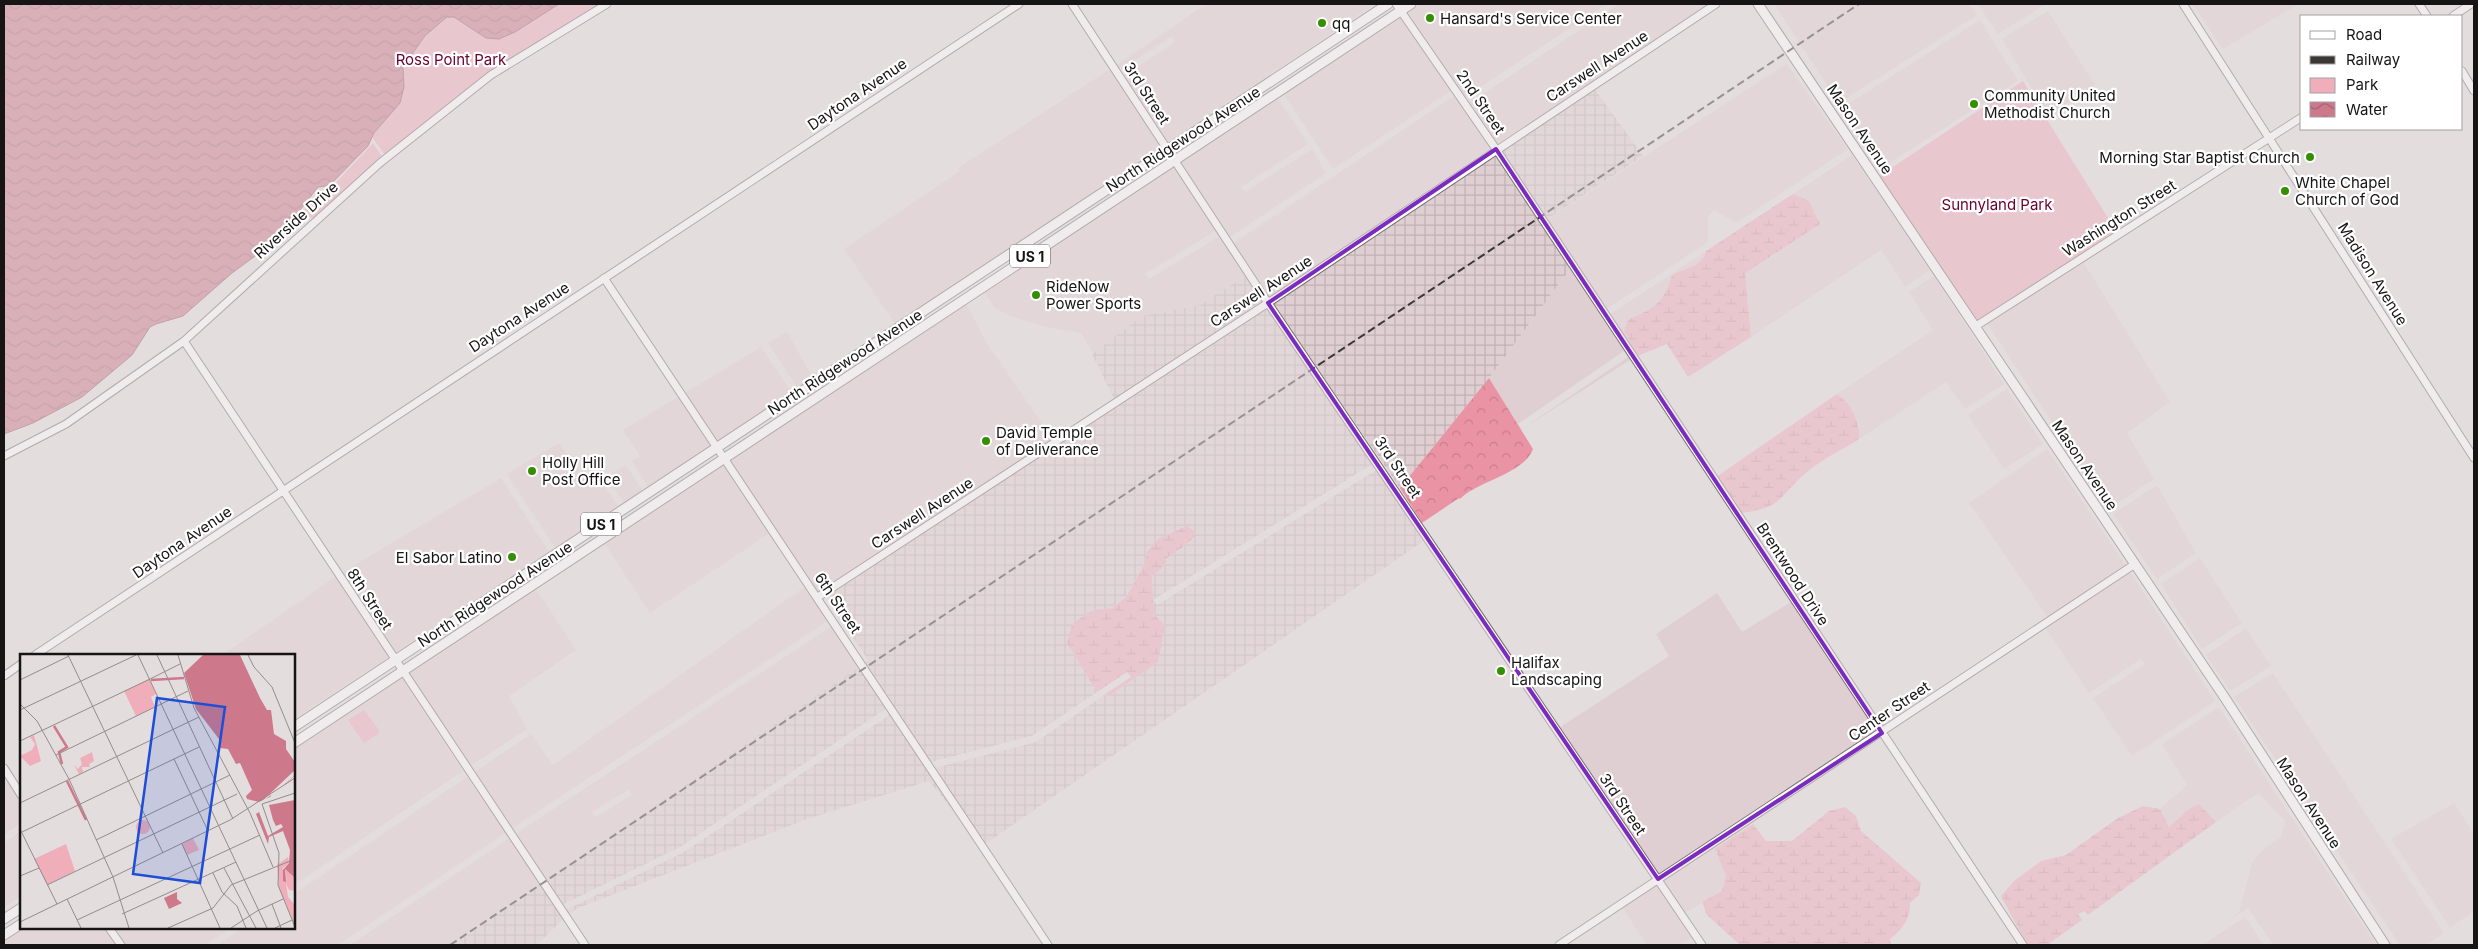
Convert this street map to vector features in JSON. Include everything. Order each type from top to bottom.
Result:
[{"type":"main road","name":"North Ridgewood Avenue","points":[[295,726],[1388,4]]},
{"type":"main road","name":"North Ridgewood Avenue","points":[[295,742],[1175,160],[1398,7],[1411,4]]},
{"type":"main road","name":"Mason Avenue","points":[[1758,4],[2135,564],[2385,945]]},
{"type":"main road","points":[[903,340],[909,320]]},
{"type":"main road","points":[[885,352],[895,330]]},
{"type":"main road","points":[[546,576],[553,564],[555,554]]},
{"type":"main road","points":[[4,919],[20,909]]},
{"type":"main road","points":[[4,935],[20,925]]},
{"type":"street","name":"Riverside Drive","points":[[4,456],[66,424],[184,342],[380,163],[491,75],[607,4]]},
{"type":"street","name":"Daytona Avenue","points":[[37,654],[1019,4]]},
{"type":"street","name":"3rd Street","points":[[1072,4],[1268,303],[1702,945]]},
{"type":"street","name":"Carswell Avenue","points":[[818,597],[1268,303],[1496,149],[1716,4]]},
{"type":"street","name":"Madison Avenue","points":[[2183,4],[2474,458]]},
{"type":"street","points":[[2419,4],[2426,15]]},
{"type":"street","points":[[2455,15],[2472,4]]},
{"type":"street","name":"2nd Street","points":[[1398,7],[1496,149],[1540,217]]},
{"type":"street","points":[[2463,74],[2474,91]]},
{"type":"street","name":"Washington Street","points":[[1976,326],[2300,117]]},
{"type":"street","name":"Brentwood Drive","points":[[1540,217],[2023,945]]},
{"type":"street","name":"6th Street","points":[[604,278],[1048,945]]},
{"type":"street","name":"8th Street","points":[[184,342],[585,945]]},
{"type":"street","name":"Center Street","points":[[1559,945],[2135,564]]},
{"type":"street","points":[[4,676],[20,665]]},
{"type":"street","points":[[4,768],[20,793]]},
{"type":"street","points":[[110,929],[121,945]]},
{"type":"highlighted area","points":[[1496,149],[1882,733],[1658,879],[1268,303]]},
{"type":"shaded area","points":[[1206,4],[1375,4],[1168,143],[1124,76],[1175,42],[1171,37],[1120,70],[1117,65]]},
{"type":"shaded area","points":[[1418,4],[1607,4],[1465,97],[1406,12]]},
{"type":"shaded area","points":[[1619,4],[1710,4],[1497,144],[1469,103]]},
{"type":"shaded area","points":[[1774,4],[1969,4],[1977,15],[1839,103]]},
{"type":"shaded area","points":[[1978,4],[2043,4],[2044,5],[1998,34]]},
{"type":"shaded area","points":[[2193,4],[2298,4],[2223,49]]},
{"type":"shaded area","points":[[2048,11],[2095,85],[2048,116],[2002,39]]},
{"type":"shaded area","points":[[1400,16],[1452,90],[1333,169],[1283,93]]},
{"type":"shaded area","points":[[1980,20],[2018,81],[1883,167],[1842,108]]},
{"type":"shaded area","points":[[1783,59],[1848,149],[1736,223],[1714,210],[1708,216],[1708,242],[1605,310],[1547,220],[1786,64]]},
{"type":"shaded area","points":[[1110,69],[1162,147],[896,325],[844,249],[960,171],[958,168]]},
{"type":"shaded area","points":[[1594,88],[1643,156],[1546,220],[1501,150]]},
{"type":"shaded area","points":[[1455,95],[1491,148],[1270,298],[1234,243]]},
{"type":"shaded area","points":[[1277,97],[1308,144],[1241,187],[1245,192],[1312,149],[1326,173],[1230,237],[1180,161]]},
{"type":"shaded area","points":[[1495,154],[1570,269],[1489,378],[1400,488],[1273,304]]},
{"type":"shaded area","points":[[1852,155],[1930,270],[1905,287],[1881,250],[1751,337],[1745,273],[1820,224],[1809,201],[1793,194]]},
{"type":"shaded area","points":[[1174,165],[1217,230],[1145,274],[1149,279],[1220,236],[1246,275],[1200,305],[1142,316],[1093,353],[1081,333],[1051,328],[1010,316],[995,308],[984,292]]},
{"type":"shaded area","points":[[1706,251],[1705,259],[1697,265],[1672,275],[1665,296],[1644,313],[1628,320],[1624,331],[1636,356],[1609,315]]},
{"type":"shaded area","points":[[2084,263],[2170,402],[2127,433],[2154,479],[2109,509],[1987,323]]},
{"type":"shaded area","points":[[1570,269],[1624,351],[1518,424],[1522,429],[1628,357],[1630,360],[1521,430],[1489,378]]},
{"type":"shaded area","points":[[1246,275],[1264,302],[1114,399],[1092,354],[1142,316],[1200,305]]},
{"type":"shaded area","points":[[1934,276],[2004,384],[1965,409],[1946,382],[1859,439],[1859,425],[1843,398],[1837,394],[1933,330],[1909,292]]},
{"type":"shaded area","points":[[966,304],[988,345],[1053,439],[819,593],[730,461]]},
{"type":"shaded area","points":[[1267,308],[1374,463],[1153,600],[1152,577],[1165,565],[1165,560],[1173,552],[1182,549],[1147,552],[1145,563],[1126,596],[1112,608],[1091,611],[1067,643],[1097,692],[1032,736],[931,762],[865,662],[868,660],[826,596]]},
{"type":"shaded area","points":[[787,332],[813,378],[798,389],[768,343]]},
{"type":"shaded area","points":[[761,347],[792,393],[717,442],[685,393]]},
{"type":"shaded area","points":[[2007,389],[2043,444],[2004,469],[1968,415]]},
{"type":"shaded area","points":[[678,397],[711,446],[649,488],[632,461],[640,456],[623,430]]},
{"type":"shaded area","points":[[559,443],[591,487],[601,481],[619,508],[556,549],[507,474]]},
{"type":"shaded area","points":[[2047,449],[2126,566],[2048,618],[1969,503]]},
{"type":"shaded area","points":[[626,465],[643,492],[625,504],[607,477]]},
{"type":"shaded area","points":[[724,465],[770,533],[650,613],[605,544]]},
{"type":"shaded area","points":[[1378,469],[1425,540],[985,844],[935,768],[1036,742],[1104,695],[1109,696],[1158,662],[1165,626],[1154,614],[1153,600],[1157,605]]},
{"type":"shaded area","points":[[501,478],[550,553],[395,653],[341,573]]},
{"type":"shaded area","points":[[2157,485],[2196,553],[2157,579],[2113,514]]},
{"type":"shaded area","points":[[2200,558],[2242,623],[2202,649],[2161,584]]},
{"type":"shaded area","points":[[2130,572],[2215,701],[2132,756],[2093,698],[2145,664],[2141,659],[2089,693],[2045,627]]},
{"type":"shaded area","points":[[335,577],[389,657],[295,718],[295,654],[223,654]]},
{"type":"shaded area","points":[[806,586],[829,620],[511,829],[473,773],[531,734],[553,765]]},
{"type":"shaded area","points":[[536,589],[576,650],[509,696],[527,729],[469,767],[408,674]]},
{"type":"shaded area","points":[[1717,593],[1742,632],[1791,602],[1877,732],[1659,874],[1559,728],[1669,656],[1656,634]]},
{"type":"shaded area","points":[[832,626],[860,666],[546,880],[514,835]],"holes":[[[628,790],[632,795],[596,817],[592,812]]]},
{"type":"shaded area","points":[[2246,628],[2271,666],[2230,691],[2206,655]]},
{"type":"shaded area","points":[[860,666],[887,708],[680,847],[562,905],[546,880]]},
{"type":"shaded area","points":[[2273,673],[2444,933],[2427,945],[2400,945],[2234,697]]},
{"type":"shaded area","points":[[402,678],[463,771],[295,884],[295,748]]},
{"type":"shaded area","points":[[2219,707],[2377,945],[2273,945],[2248,908],[2229,920],[2239,912],[2252,863],[2261,852],[2281,837],[2285,821],[2258,793],[2216,822],[2211,816],[2189,809],[2169,827],[2160,809],[2187,785],[2162,744]]},
{"type":"shaded area","points":[[891,714],[952,809],[929,781],[807,819],[578,908],[569,915],[566,910],[684,852]]},
{"type":"shaded area","points":[[4,775],[20,800],[20,824],[4,835]]},
{"type":"shaded area","points":[[467,777],[505,833],[338,945],[217,945],[241,929],[295,929],[295,893]]},
{"type":"shaded area","points":[[1808,785],[1715,849],[1726,876],[1722,891],[1685,913],[1663,880]]},
{"type":"shaded area","points":[[2454,803],[2474,834],[2474,911],[2450,928],[2391,839]]},
{"type":"shaded area","points":[[20,832],[20,897],[4,907],[4,843]]},
{"type":"shaded area","points":[[508,839],[540,884],[454,945],[350,945]]},
{"type":"shaded area","points":[[540,884],[563,919],[537,945],[454,945]]},
{"type":"shaded area","points":[[1657,884],[1692,938],[1680,945],[1647,945],[1622,907]]},
{"type":"shaded area","points":[[2245,917],[2264,945],[2202,945]]},
{"type":"shaded area","points":[[21,929],[106,929],[116,945],[4,945],[4,940]]},
{"type":"shaded area","points":[[115,929],[229,929],[205,945],[125,945]]},
{"type":"green space","name":"Ross Point Park","points":[[558,4],[600,4],[500,65],[385,155],[372,137],[404,87],[403,67],[425,37],[448,17],[454,17],[486,38]]},
{"type":"green space","name":"Sunnyland Park","points":[[2023,81],[2118,234],[1976,326],[1876,178]]},
{"type":"green space","points":[[373,143],[382,157],[315,218],[301,216],[307,205],[320,190],[331,188]]},
{"type":"green space","points":[[1793,194],[1809,201],[1820,224],[1745,273],[1751,337],[1688,377],[1667,344],[1637,356],[1624,331],[1628,320],[1657,304],[1665,292],[1672,275],[1697,264],[1701,261],[1706,251]]},
{"type":"green space","points":[[1489,378],[1533,449],[1528,458],[1511,471],[1459,498],[1422,523],[1400,488]]},
{"type":"green space","points":[[1837,394],[1847,403],[1854,414],[1858,426],[1859,439],[1813,467],[1773,504],[1755,511],[1741,513],[1716,477]]},
{"type":"green space","points":[[1187,526],[1196,533],[1193,538],[1165,560],[1165,565],[1152,577],[1154,614],[1165,626],[1158,662],[1109,696],[1104,695],[1131,677],[1127,672],[1097,692],[1067,643],[1072,624],[1091,611],[1112,608],[1126,597],[1145,563],[1147,552],[1158,539]]},
{"type":"green space","points":[[364,710],[379,730],[378,734],[364,743],[348,720]]},
{"type":"green space","points":[[2199,804],[2216,822],[2088,915],[2084,911],[2078,914],[2082,920],[2047,945],[2027,945],[2001,896],[2014,881],[2041,861],[2066,855],[2118,818],[2143,806],[2160,809],[2169,827],[2189,809]]},
{"type":"green space","points":[[1845,807],[1856,816],[1861,831],[1921,883],[1919,895],[1910,903],[1909,914],[1905,923],[1890,939],[1891,945],[1740,945],[1707,915],[1702,902],[1722,891],[1726,876],[1715,849],[1753,824],[1766,841],[1792,841],[1829,811]]},
{"type":"water","points":[[4,4],[559,4],[515,32],[499,39],[486,38],[454,17],[447,17],[425,36],[403,67],[404,87],[400,103],[374,133],[368,146],[329,186],[318,187],[277,240],[232,273],[183,316],[150,327],[132,355],[82,397],[33,423],[4,434]]},
{"type":"railway","points":[[450,945],[1859,4]]},
{"type":"place","name":"Hansard's Service Center","points":[[1430,18]]},
{"type":"place","name":"qq","points":[[1322,23]]},
{"type":"place","name":"Community United Methodist Church","points":[[1974,104]]},
{"type":"place","name":"Morning Star Baptist Church","points":[[2310,157]]},
{"type":"place","name":"White Chapel Church of God","points":[[2285,191]]},
{"type":"place","name":"RideNow Power Sports","points":[[1036,295]]},
{"type":"place","name":"David Temple of Deliverance","points":[[986,441]]},
{"type":"place","name":"Holly Hill Post Office","points":[[532,471]]},
{"type":"place","name":"El Sabor Latino","points":[[512,557]]},
{"type":"place","name":"Halifax Landscaping","points":[[1501,671]]}]
